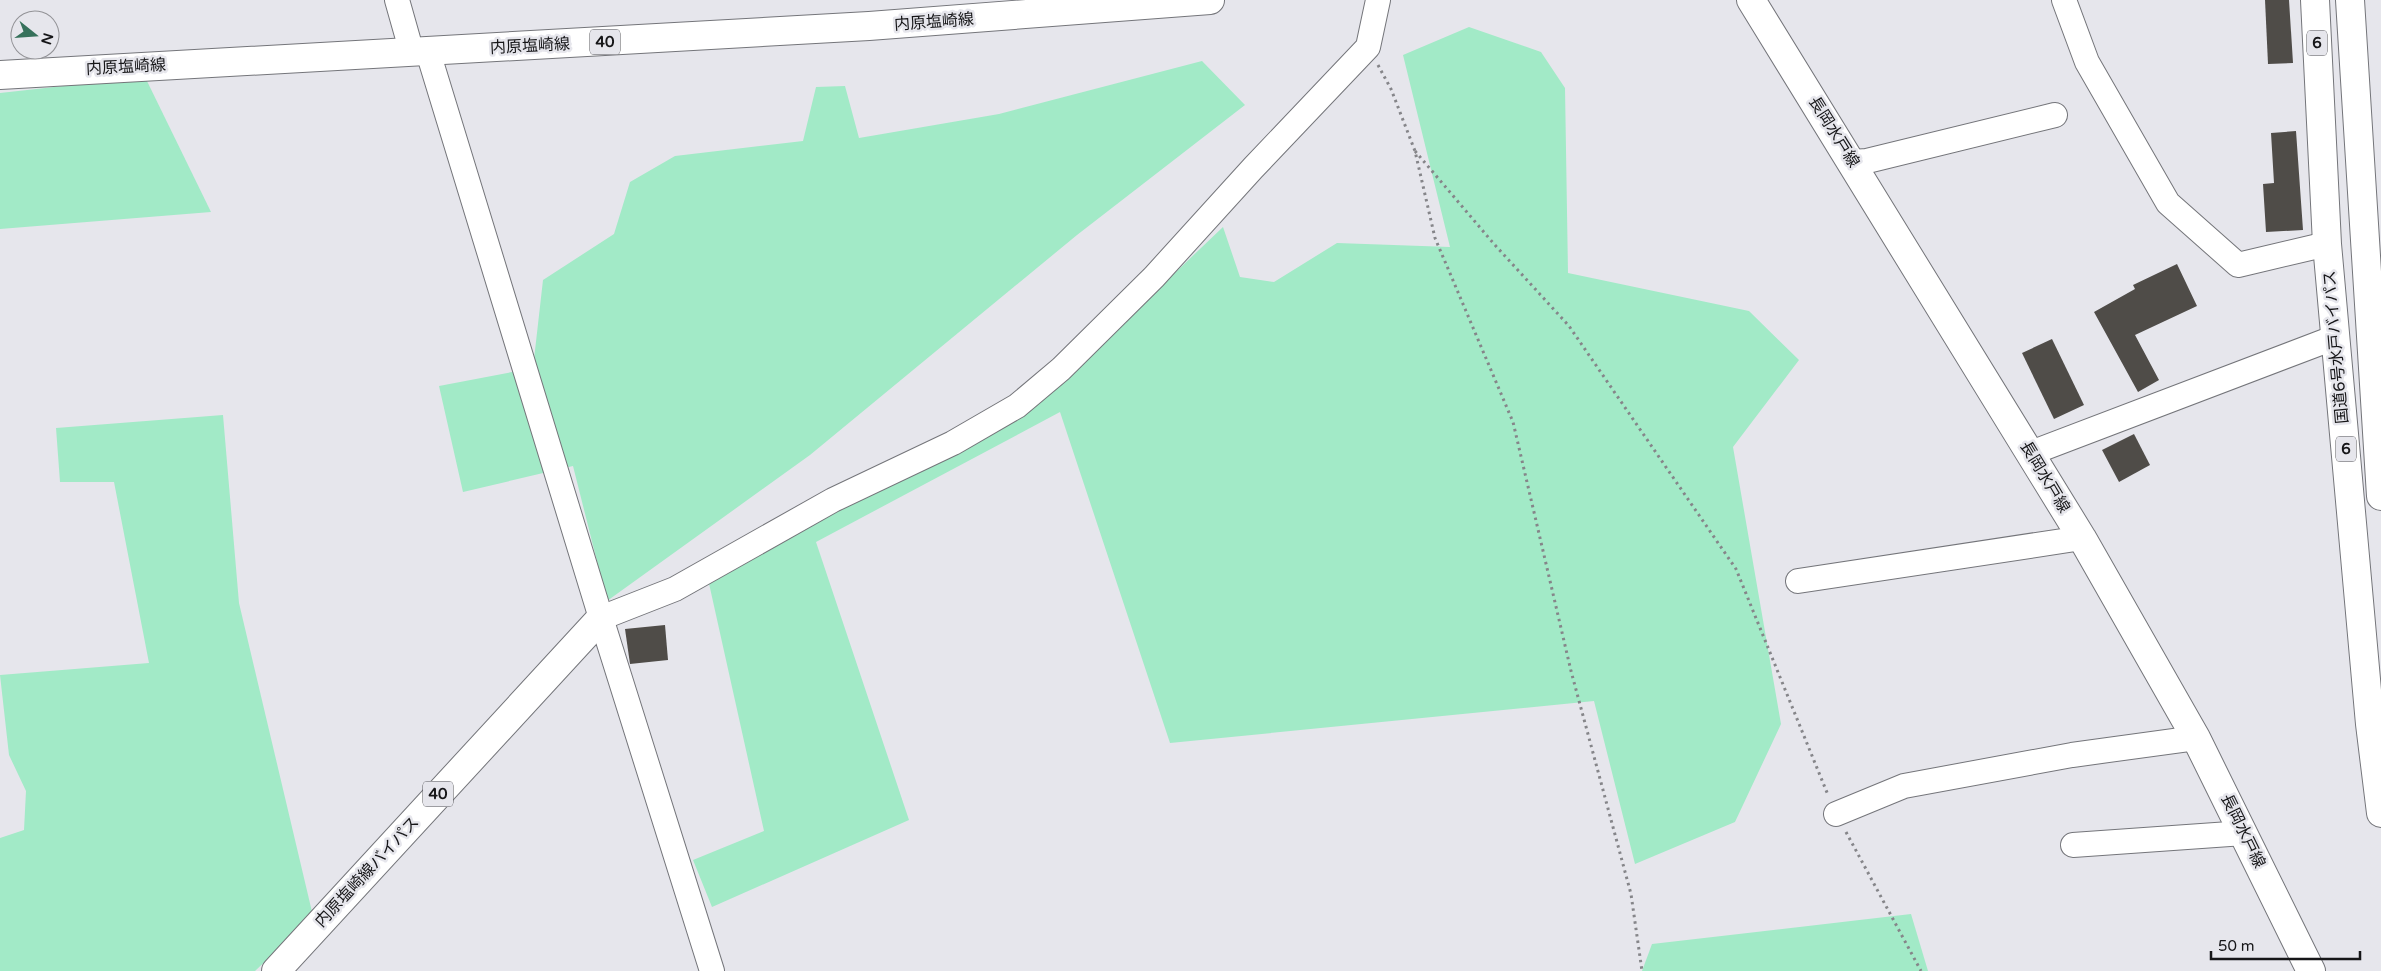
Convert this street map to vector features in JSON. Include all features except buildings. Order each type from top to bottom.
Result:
[{"type":"main road","name":"内原塩崎線","points":[[0,74],[869,26],[1210,0]]},
{"type":"main road","name":"長岡水戸線","points":[[1751,0],[2082,538],[2196,738],[2311,971]]},
{"type":"main road","name":"国道6号水戸バイパス","points":[[2314,0],[2327,244],[2370,724],[2381,813]]},
{"type":"main road","name":"国道6号水戸バイパス","points":[[2350,0],[2381,496]]},
{"type":"main road","name":"内原塩崎線バイパス","points":[[276,971],[601,618]]},
{"type":"street","points":[[397,0],[420,52],[712,971]]},
{"type":"street","points":[[601,618],[676,588],[832,500],[952,443],[1016,406],[1061,369],[1154,277],[1368,47],[1378,0]]},
{"type":"street","points":[[2064,0],[2087,62],[2158,186],[2168,203],[2196,230],[2238,265],[2327,244]]},
{"type":"street","points":[[1852,162],[1866,161],[2056,115]]},
{"type":"street","points":[[2031,453],[2336,337]]},
{"type":"street","points":[[1798,581],[2082,538]]},
{"type":"street","points":[[1836,814],[1904,786],[2072,755],[2196,738]]},
{"type":"street","points":[[2073,845],[2244,833]]},
{"type":"path","points":[[1368,47],[1391,89],[1415,151],[1435,238],[1513,422],[1571,671],[1631,894],[1642,971]]},
{"type":"path","points":[[1415,151],[1494,244],[1569,326],[1736,569],[1836,814],[1921,971]]},
{"type":"green space","points":[[1469,27],[1541,52],[1565,88],[1568,273],[1749,311],[1799,360],[1733,447],[1781,724],[1735,822],[1635,864],[1594,701],[1170,743],[1060,412],[816,542],[909,820],[712,907],[693,860],[764,831],[708,579],[1029,412],[1223,227],[1240,277],[1274,282],[1337,243],[1450,247],[1403,55]]},
{"type":"green space","points":[[1202,61],[1245,105],[1077,235],[810,455],[607,601],[573,466],[463,492],[439,386],[533,368],[543,280],[614,234],[630,182],[675,156],[803,141],[816,87],[845,86],[859,138],[999,114]]},
{"type":"green space","points":[[145,77],[211,212],[0,229],[0,93]]},
{"type":"green space","points":[[223,415],[239,603],[313,916],[255,971],[0,971],[0,838],[24,830],[26,791],[9,755],[0,675],[149,663],[114,482],[60,482],[56,428]]},
{"type":"green space","points":[[1911,914],[1928,971],[1642,971],[1652,944]]}]
